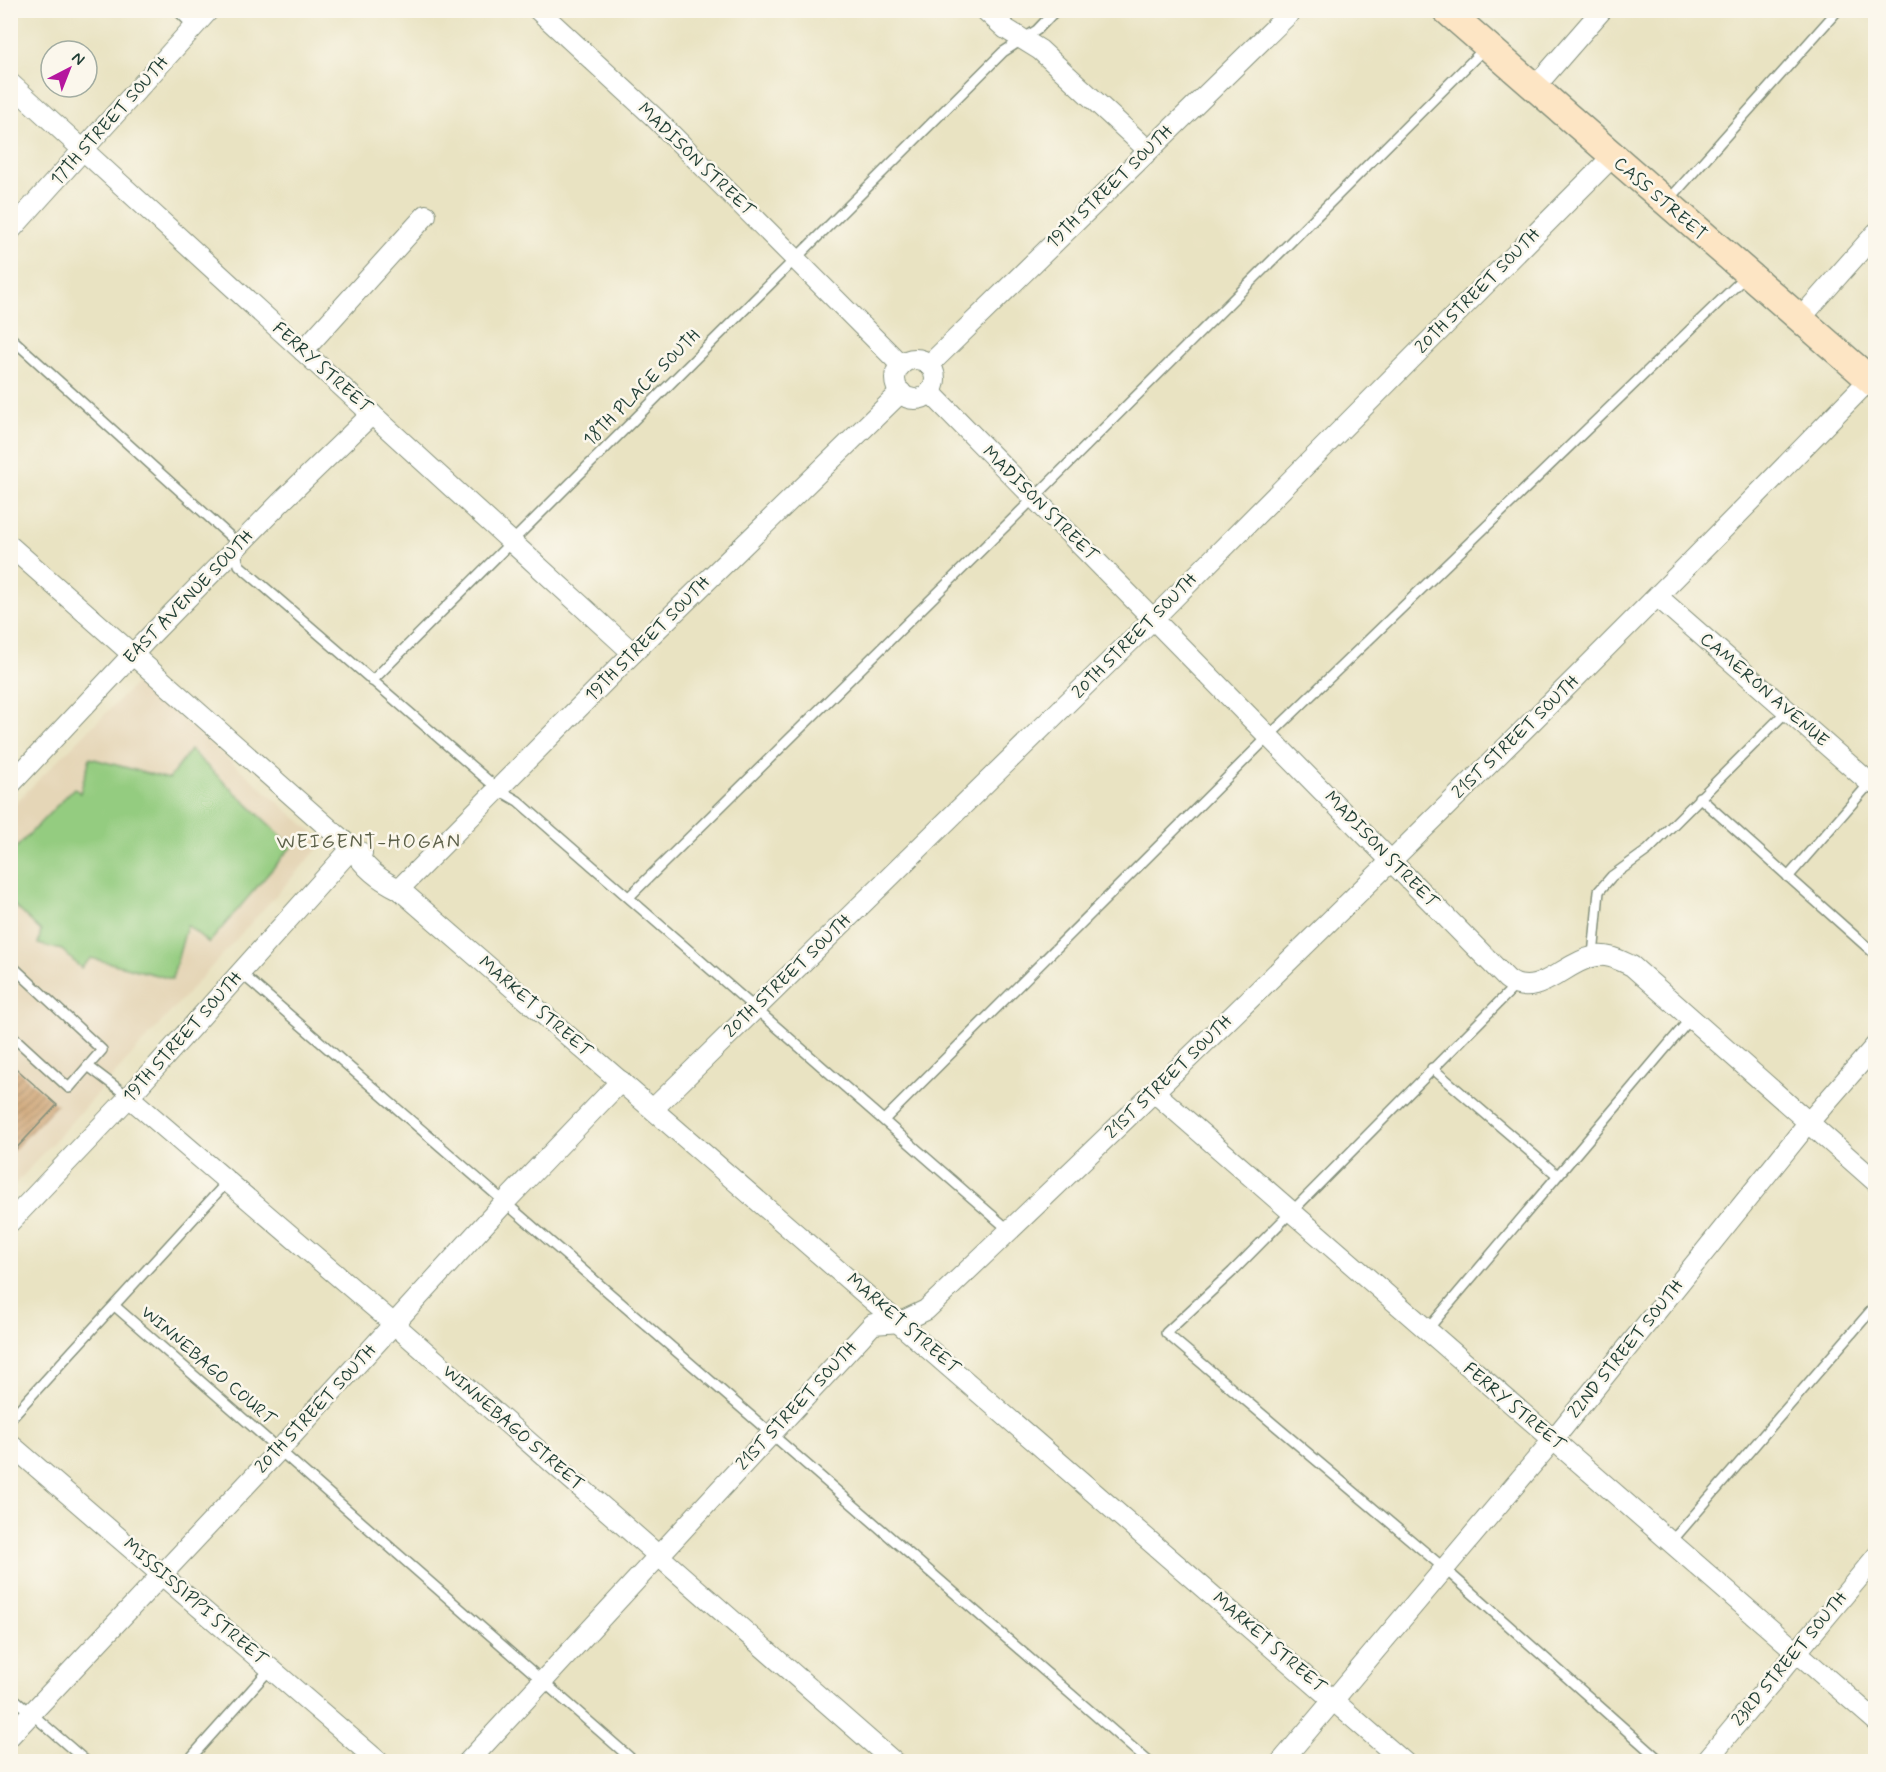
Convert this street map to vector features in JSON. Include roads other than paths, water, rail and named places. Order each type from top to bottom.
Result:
[{"type":"street","name":"17TH STREET SOUTH","points":[[10,231],[209,10]]},
{"type":"street","name":"MADISON STREET","points":[[538,10],[655,118],[901,365]]},
{"type":"street","points":[[985,10],[1006,29],[1040,50],[1148,150]]},
{"type":"street","name":"19TH STREET SOUTH","points":[[929,365],[1293,10]]},
{"type":"street","name":"CASS STREET","points":[[1446,10],[1872,383]]},
{"type":"street","points":[[1534,88],[1602,10]]},
{"type":"street","name":"FERRY STREET","points":[[10,83],[633,652]]},
{"type":"street","name":"20TH STREET SOUTH","points":[[653,1109],[1153,618],[1612,157]]},
{"type":"street","points":[[303,351],[426,215]]},
{"type":"street","points":[[1798,320],[1875,233]]},
{"type":"street","points":[[918,359],[929,365],[935,375],[930,392],[912,398],[901,392],[896,375],[901,365],[918,359]]},
{"type":"street","name":"21ST STREET SOUTH","points":[[468,1761],[873,1324],[901,1322],[926,1310],[1010,1231],[1658,597],[1872,383]]},
{"type":"street","name":"19TH STREET SOUTH","points":[[399,889],[633,652],[901,392]]},
{"type":"street","name":"MADISON STREET","points":[[930,392],[1515,986]]},
{"type":"street","name":"EAST AVENUE SOUTH","points":[[12,779],[281,502],[372,414]]},
{"type":"street","name":"MARKET STREET","points":[[10,546],[352,848],[374,858],[391,873],[399,889],[901,1322],[1404,1761]]},
{"type":"street","name":"CAMERON AVENUE","points":[[1658,597],[1787,711],[1873,780]]},
{"type":"street","name":"19TH STREET SOUTH","points":[[10,1222],[129,1097],[352,848]]},
{"type":"street","points":[[1515,986],[1532,986],[1593,956],[1612,957],[1632,966],[1875,1182]]},
{"type":"street","name":"22ND STREET SOUTH","points":[[1281,1761],[1553,1440],[1809,1122],[1875,1045]]},
{"type":"street","name":"20TH STREET SOUTH","points":[[10,1736],[279,1450],[505,1202],[621,1081]]},
{"type":"street","name":"FERRY STREET","points":[[1154,1092],[1426,1332],[1875,1721]]},
{"type":"street","name":"WINNEBAGO STREET","points":[[129,1097],[894,1761]]},
{"type":"street","name":"MISSISSIPPI STREET","points":[[10,1444],[379,1761]]},
{"type":"street","name":"23RD STREET SOUTH","points":[[1705,1761],[1875,1557]]},
{"type":"lane","points":[[177,10],[194,27]]},
{"type":"lane","name":"18TH PLACE SOUTH","points":[[372,681],[1002,52],[1024,40],[1056,10]]},
{"type":"lane","points":[[1665,204],[1838,10]]},
{"type":"lane","points":[[629,897],[1034,498],[1487,46]]},
{"type":"lane","points":[[884,1120],[1270,735],[1747,275]]},
{"type":"lane","points":[[10,337],[233,539],[238,565],[499,790],[518,801],[1010,1231]]},
{"type":"lane","points":[[1593,956],[1599,891],[1612,876],[1648,850],[1787,711]]},
{"type":"lane","points":[[1788,877],[1873,780]]},
{"type":"lane","points":[[1700,797],[1875,955]]},
{"type":"lane","points":[[10,964],[102,1050],[69,1088],[10,1034]]},
{"type":"lane","points":[[241,973],[1149,1761]]},
{"type":"lane","points":[[1515,986],[1166,1333],[1445,1569],[1662,1761]]},
{"type":"lane","points":[[1426,1332],[1556,1174],[1691,1018]]},
{"type":"lane","points":[[88,1066],[129,1097]]},
{"type":"lane","points":[[1432,1068],[1556,1174]]},
{"type":"lane","points":[[10,1419],[116,1307],[228,1181]]},
{"type":"lane","points":[[1671,1542],[1875,1305]]},
{"type":"lane","name":"WINNEBAGO COURT","points":[[116,1307],[636,1761]]},
{"type":"lane","points":[[187,1761],[271,1668]]},
{"type":"lane","points":[[10,1695],[87,1761]]},
{"type":"district","name":"WEIGENT-HOGAN","points":[[369,842]]}]
